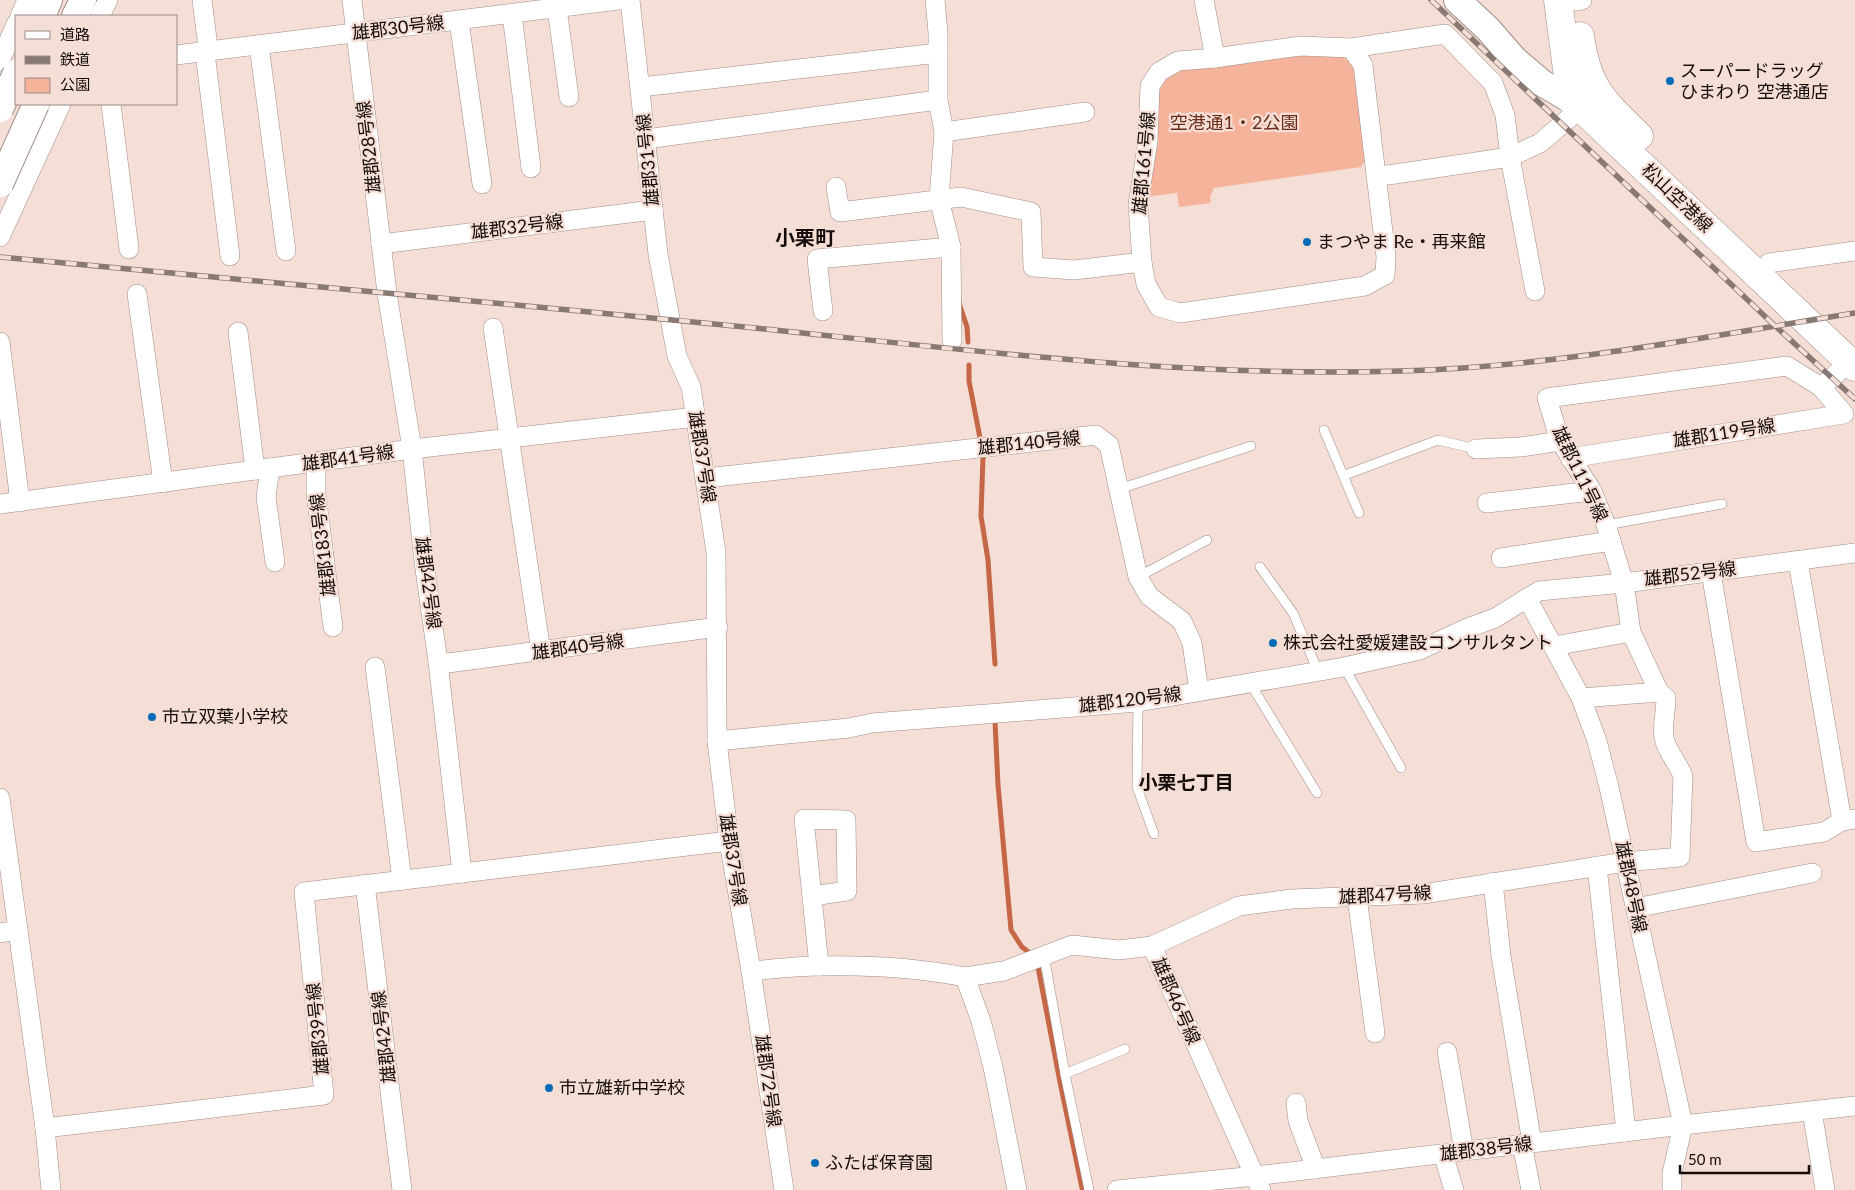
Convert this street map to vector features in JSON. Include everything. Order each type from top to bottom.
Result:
[{"type":"main road","points":[[1569,1],[1574,85]]},
{"type":"main road","name":"松山空港線","points":[[1569,1],[1588,73],[1574,85],[1854,357]]},
{"type":"street","points":[[20,15],[27,0]]},
{"type":"street","points":[[42,15],[49,0]]},
{"type":"street","points":[[202,0],[207,39],[206,51],[230,256]]},
{"type":"street","name":"雄郡28号線","points":[[352,0],[387,293]]},
{"type":"street","name":"雄郡30号線","points":[[178,55],[459,21],[512,14],[551,6],[619,0]]},
{"type":"street","name":"雄郡31号線","points":[[630,0],[658,254],[671,320]]},
{"type":"street","points":[[935,0],[938,100],[944,132],[939,199],[951,247],[952,340]]},
{"type":"street","points":[[1204,0],[1215,58]]},
{"type":"street","points":[[1376,175],[1388,176],[1510,157],[1540,143],[1574,85],[1515,60],[1488,29],[1457,0]]},
{"type":"street","points":[[551,6],[569,98]]},
{"type":"street","points":[[512,14],[531,168]]},
{"type":"street","points":[[459,21],[482,184]]},
{"type":"street","points":[[0,61],[15,26]]},
{"type":"street","points":[[1352,48],[1445,34],[1493,83],[1505,115],[1510,157],[1535,291]]},
{"type":"street","points":[[259,45],[286,251]]},
{"type":"street","name":"雄郡161号線","points":[[1300,46],[1352,48],[1363,65],[1386,256],[1384,275],[1365,286],[1180,313],[1159,307],[1146,284],[1142,262],[1138,204],[1148,141],[1150,86],[1159,72],[1178,61],[1215,58],[1300,46]]},
{"type":"street","points":[[641,87],[938,53]]},
{"type":"street","points":[[0,109],[15,75]]},
{"type":"street","points":[[0,95],[15,102]]},
{"type":"street","points":[[646,140],[938,100]]},
{"type":"street","points":[[0,237],[7,187],[50,109],[26,105]]},
{"type":"street","points":[[111,105],[129,249]]},
{"type":"street","points":[[944,132],[1085,112]]},
{"type":"street","points":[[836,187],[840,212],[961,197],[1031,212],[1033,267],[1074,270],[1142,262]]},
{"type":"street","name":"雄郡32号線","points":[[381,244],[653,210]]},
{"type":"street","points":[[823,311],[817,259],[951,247]]},
{"type":"street","points":[[1761,267],[1855,251]]},
{"type":"street","name":"雄郡42号線","points":[[387,293],[412,449],[462,873]]},
{"type":"street","points":[[137,294],[163,482]]},
{"type":"street","name":"雄郡37号線","points":[[671,320],[677,356],[691,387],[716,552],[718,627],[717,740],[729,841],[751,971]]},
{"type":"street","points":[[493,328],[541,652]]},
{"type":"street","points":[[238,332],[262,469],[275,562]]},
{"type":"street","points":[[0,342],[20,502]]},
{"type":"street","points":[[1821,387],[1854,357]]},
{"type":"street","name":"雄郡111号線","points":[[1625,862],[1680,857],[1683,776],[1667,748],[1664,737],[1666,698],[1659,692],[1631,632],[1624,583],[1608,533],[1592,492],[1560,441],[1547,398],[1787,366],[1821,387]]},
{"type":"street","name":"雄郡119号線","points":[[1570,458],[1844,414],[1821,387]]},
{"type":"street","name":"雄郡41号線","points":[[0,504],[412,449],[696,417]]},
{"type":"street","name":"雄郡140号線","points":[[706,478],[1096,435],[1109,445],[1138,577],[1149,596],[1182,621],[1192,643],[1199,691]]},
{"type":"street","points":[[1476,450],[1521,447],[1560,441]]},
{"type":"street","name":"雄郡183号線","points":[[316,462],[316,494],[333,627]]},
{"type":"street","points":[[1487,504],[1592,492]]},
{"type":"street","points":[[1501,558],[1608,533]]},
{"type":"street","name":"雄郡52号線","points":[[1527,598],[1539,591],[1624,583],[1855,553]]},
{"type":"street","points":[[1712,572],[1756,842],[1824,832],[1849,820],[1798,561]]},
{"type":"street","name":"雄郡120号線","points":[[717,740],[849,728],[872,723],[1138,702],[1344,667],[1420,650],[1465,629],[1495,618],[1527,598]]},
{"type":"street","name":"雄郡48号線","points":[[1527,598],[1581,698],[1597,740],[1609,787],[1683,1125],[1672,1173],[1672,1190]]},
{"type":"street","name":"雄郡40号線","points":[[438,662],[448,664],[718,627]]},
{"type":"street","points":[[1554,646],[1631,632]]},
{"type":"street","points":[[375,667],[402,880]]},
{"type":"street","points":[[1581,698],[1659,692]]},
{"type":"street","points":[[0,798],[9,931],[44,1128],[51,1190]]},
{"type":"street","name":"雄郡39号線","points":[[44,1128],[324,1095],[304,892],[729,841]]},
{"type":"street","name":"雄郡47号線","points":[[1152,946],[1239,906],[1292,899],[1423,894],[1625,862]]},
{"type":"street","points":[[1597,866],[1626,1132]]},
{"type":"street","points":[[1635,908],[1812,873]]},
{"type":"street","points":[[1493,882],[1501,956],[1527,1144],[1531,1190]]},
{"type":"street","name":"雄郡42号線","points":[[365,884],[402,1190]]},
{"type":"street","points":[[812,896],[819,966]]},
{"type":"street","points":[[1357,897],[1375,1034]]},
{"type":"street","name":"雄郡46号線","points":[[965,977],[1004,971],[1072,946],[1119,950],[1152,946],[1258,1183]]},
{"type":"street","points":[[751,971],[819,966],[888,967],[965,977],[981,1021],[993,1067],[1017,1190]]},
{"type":"street","name":"雄郡72号線","points":[[751,971],[784,1190]]},
{"type":"street","points":[[1447,1052],[1464,1151]]},
{"type":"street","points":[[1296,1103],[1298,1121],[1316,1169]]},
{"type":"street","name":"雄郡38号線","points":[[1117,1190],[1258,1183],[1316,1169],[1855,1106]]},
{"type":"street","points":[[1812,1111],[1825,1190]]},
{"type":"street","points":[[1443,1154],[1454,1190]]},
{"type":"lane","points":[[1324,430],[1345,475],[1359,513]]},
{"type":"lane","points":[[1345,475],[1438,440],[1476,450]]},
{"type":"lane","points":[[1119,489],[1250,446]]},
{"type":"lane","points":[[1608,533],[1722,504]]},
{"type":"lane","points":[[1138,577],[1207,540]]},
{"type":"lane","points":[[1260,567],[1293,613],[1318,671]]},
{"type":"lane","points":[[1344,667],[1401,768]]},
{"type":"lane","points":[[1249,683],[1316,793]]},
{"type":"lane","points":[[1138,702],[1137,787],[1154,834]]},
{"type":"lane","points":[[1044,955],[1065,1074],[1090,1190]]},
{"type":"lane","points":[[1065,1074],[1125,1049]]},
{"type":"green space","name":"空港通1・2公園","points":[[1309,53],[1341,57],[1346,59],[1355,68],[1366,159],[1361,167],[1214,188],[1210,197],[1211,203],[1179,207],[1177,193],[1144,197],[1157,87],[1174,70]]},
{"type":"waterway","points":[[959,303],[967,327],[968,342]]},
{"type":"waterway","points":[[969,365],[969,381],[981,443]]},
{"type":"waterway","points":[[983,457],[981,516],[988,560],[995,664]]},
{"type":"waterway","points":[[995,721],[998,785],[1011,930],[1022,947],[1031,954]]},
{"type":"waterway","points":[[1038,967],[1082,1188]]},
{"type":"railway","points":[[1431,0],[1772,323],[1855,399]]},
{"type":"railway","points":[[0,257],[657,318],[996,353],[1158,366],[1239,370],[1319,372],[1400,371],[1514,364],[1628,350],[1855,313]]},
{"type":"place","name":"スーパードラッグ ひまわり 空港通店","points":[[1670,81]]},
{"type":"place","name":"まつやま Re・再来館","points":[[1307,242]]},
{"type":"place","name":"株式会社愛媛建設コンサルタント","points":[[1273,643]]},
{"type":"place","name":"市立双葉小学校","points":[[152,717]]},
{"type":"place","name":"市立雄新中学校","points":[[549,1088]]},
{"type":"place","name":"ふたば保育園","points":[[815,1163]]},
{"type":"district","name":"小栗町","points":[[805,238]]},
{"type":"district","name":"小栗七丁目","points":[[1186,782]]}]
